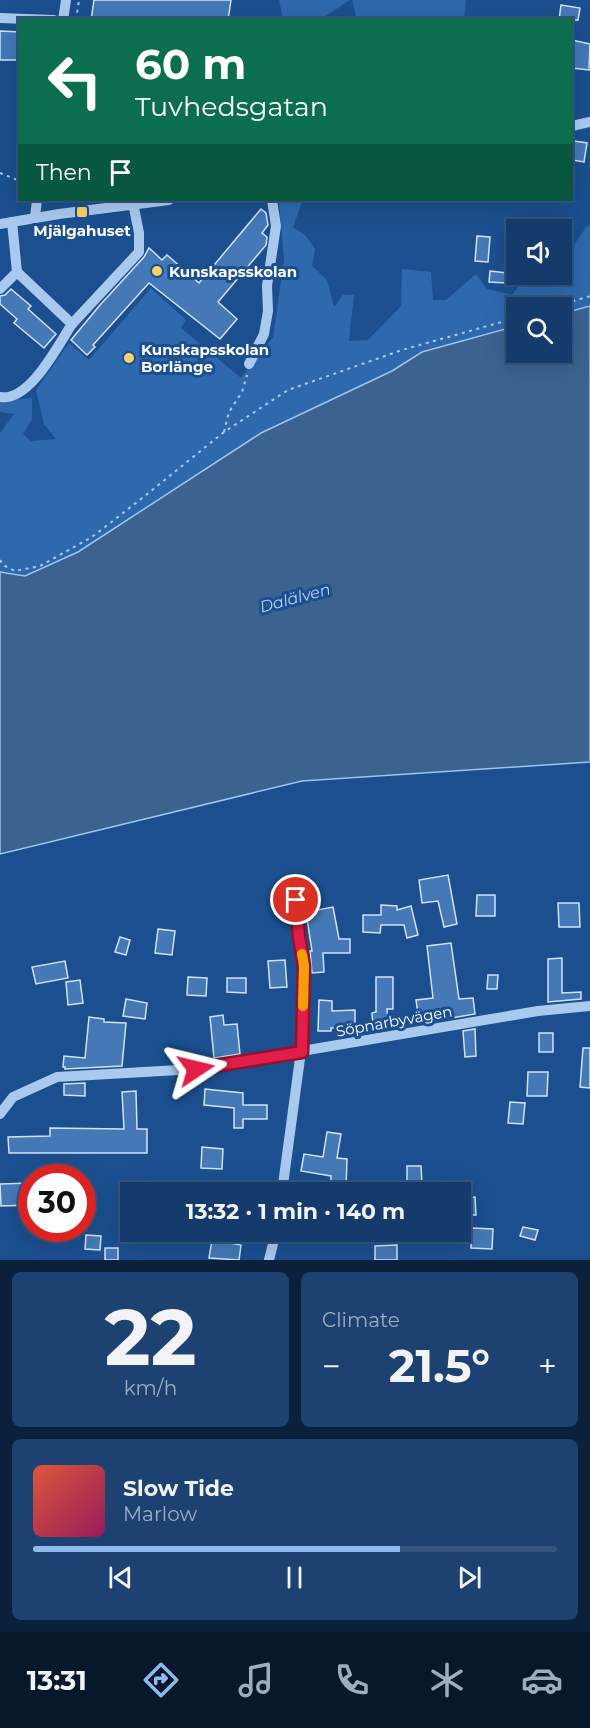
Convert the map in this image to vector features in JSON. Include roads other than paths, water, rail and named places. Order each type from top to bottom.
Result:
[{"type":"street","points":[[63,18],[66,0]]},
{"type":"street","points":[[0,18],[18,19]]},
{"type":"street","points":[[573,126],[590,122]]},
{"type":"street","points":[[35,217],[37,201]]},
{"type":"street","points":[[0,224],[35,217],[157,201]]},
{"type":"street","points":[[249,363],[264,333],[268,311],[267,286],[276,226],[272,201]]},
{"type":"street","points":[[0,397],[4,398],[20,392],[31,384],[72,324],[139,252],[139,233],[133,203]]},
{"type":"street","points":[[12,222],[17,272],[72,324]]},
{"type":"street","points":[[0,290],[17,272]]},
{"type":"street","points":[[283,1182],[302,1052],[304,966],[296,900]]},
{"type":"street","name":"Söpnarbyvägen","points":[[0,1114],[13,1097],[57,1077],[196,1069],[538,1011],[590,1006]]},
{"type":"street","points":[[269,1260],[274,1242]]},
{"type":"water","name":"Dalälven","points":[[590,306],[590,762],[302,781],[0,854],[0,572],[25,576],[78,552],[261,433],[392,371],[422,352],[506,329],[506,363],[572,363],[572,311]]},
{"type":"place","name":"Mjälgahuset","points":[[82,212]]},
{"type":"place","name":"Kunskapsskolan","points":[[157,271]]},
{"type":"place","name":"Kunskapsskolan Borlänge","points":[[129,358]]}]
